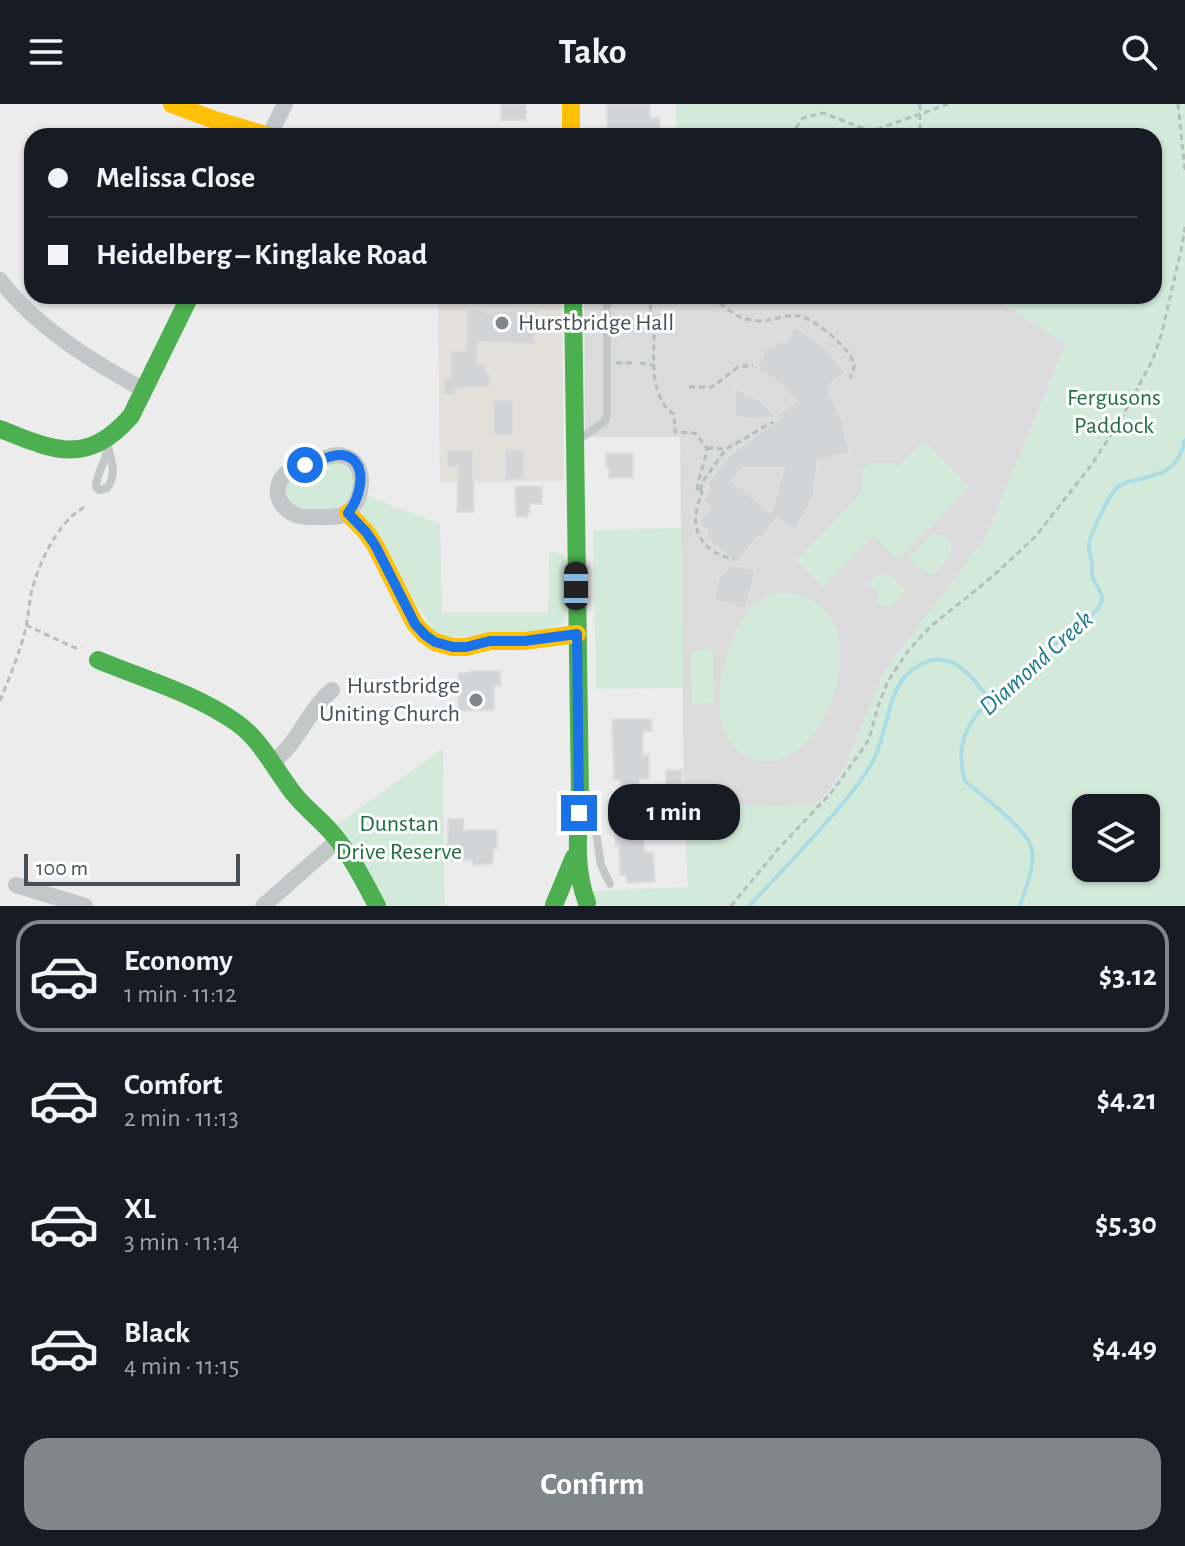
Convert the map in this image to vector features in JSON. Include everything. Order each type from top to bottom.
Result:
[{"type":"street","points":[[172,104],[242,128]]},
{"type":"street","points":[[273,128],[285,104]]},
{"type":"street","points":[[571,104],[571,128]]},
{"type":"street","points":[[0,280],[25,308],[56,334],[144,390]]},
{"type":"street","points":[[0,429],[39,445],[58,449],[73,450],[108,443],[126,423],[186,304]]},
{"type":"street","points":[[573,304],[580,797],[577,848],[579,881],[588,904]]},
{"type":"street","points":[[335,455],[351,458],[358,465],[361,476],[356,501],[348,513],[332,516],[294,515],[280,502],[278,491],[281,480],[294,468],[335,455]]},
{"type":"street","points":[[348,513],[375,545],[415,624],[435,642],[447,647],[459,647],[490,641],[524,641],[577,634]]},
{"type":"street","points":[[98,660],[192,700],[250,734],[296,796],[350,856],[377,906]]},
{"type":"street","points":[[273,762],[286,751],[318,704],[332,690]]},
{"type":"street","points":[[263,906],[338,840]]},
{"type":"street","points":[[554,906],[577,848]]},
{"type":"street","points":[[16,885],[85,906]]},
{"type":"street","points":[[554,906],[570,896],[588,904]]},
{"type":"lane","points":[[575,442],[607,417],[607,304]]},
{"type":"lane","points":[[580,797],[594,819],[601,865],[610,884]]},
{"type":"path","points":[[920,104],[920,128]]},
{"type":"path","points":[[881,128],[948,104]]},
{"type":"path","points":[[1178,104],[1185,171]]},
{"type":"path","points":[[796,128],[803,118],[823,113],[862,128]]},
{"type":"path","points":[[731,906],[779,848],[831,793],[864,747],[888,681],[908,651],[930,627],[1035,537],[1090,467],[1120,421],[1153,359],[1185,227]]},
{"type":"path","points":[[649,304],[656,388],[666,409],[675,415],[675,432],[695,433],[707,448],[705,465],[696,489],[701,489]]},
{"type":"path","points":[[720,304],[730,312],[751,320],[795,315],[811,320],[852,359],[854,367],[850,378]]},
{"type":"path","points":[[640,363],[653,365]]},
{"type":"path","points":[[689,387],[712,387],[738,367],[753,365]]},
{"type":"path","points":[[734,559],[721,556],[697,534],[695,517],[701,489],[726,449],[773,422]]},
{"type":"path","points":[[707,448],[726,449]]},
{"type":"path","points":[[0,701],[26,625],[31,595],[42,564],[64,525],[85,507]]},
{"type":"path","points":[[26,625],[75,648],[81,646]]},
{"type":"shaded area","points":[[438,304],[562,304],[564,481],[440,482]]},
{"type":"shaded area","points":[[584,304],[1002,304],[1066,343],[986,537],[885,670],[843,770],[816,804],[684,808],[680,437],[585,437]]},
{"type":"green space","name":"Fergusons Paddock","points":[[676,104],[1185,104],[1185,906],[598,906],[588,891],[688,887],[684,808],[816,804],[843,770],[885,670],[986,537],[1066,344],[1002,304],[1162,304],[1162,128],[676,128]]},
{"type":"green space","points":[[924,441],[969,487],[898,560],[873,536],[823,587],[796,560],[861,493],[862,470],[868,463],[894,463],[898,467]]},
{"type":"green space","points":[[334,462],[349,462],[353,476],[352,492],[341,509],[305,511],[287,503],[285,488],[291,477]]},
{"type":"green space","points":[[363,494],[440,524],[442,613],[548,613],[549,552],[564,554],[565,558],[564,622],[535,633],[437,637],[363,519],[360,506]]},
{"type":"green space","points":[[681,528],[683,688],[596,689],[593,530]]},
{"type":"green space","points":[[931,534],[944,535],[950,540],[951,554],[932,576],[909,556]]},
{"type":"green space","points":[[887,573],[906,591],[893,605],[882,605],[877,601],[878,595],[869,585],[871,578]]},
{"type":"green space","points":[[781,593],[817,603],[835,627],[840,660],[833,695],[817,728],[794,752],[767,762],[738,751],[727,738],[719,700],[726,656],[743,618],[760,600]]},
{"type":"green space","points":[[713,650],[714,703],[692,704],[691,651]]},
{"type":"green space","name":"Dunstan Drive Reserve","points":[[443,748],[445,906],[383,906],[334,827]]},
{"type":"building","points":[[501,104],[526,104],[526,120],[501,120]]},
{"type":"building","points":[[607,104],[650,104],[650,118],[659,118],[660,128],[607,128]]},
{"type":"building","points":[[466,309],[484,309],[484,312],[538,310],[538,333],[535,333],[535,344],[478,342],[477,364],[486,364],[490,387],[465,387],[464,390],[455,389],[455,395],[444,395],[444,379],[450,379],[450,351],[466,351]]},
{"type":"building","points":[[795,326],[824,347],[846,373],[828,390],[842,418],[850,454],[818,461],[813,498],[795,531],[777,518],[737,563],[704,537],[708,531],[698,523],[711,507],[703,501],[710,487],[707,484],[731,453],[781,418],[735,417],[735,388],[763,402],[776,416],[796,401],[780,384],[757,370],[768,344],[775,347],[779,340],[785,343]],"holes":[[[743,468],[784,468],[771,512],[732,481]]]},
{"type":"building","points":[[493,400],[513,400],[513,435],[493,435]]},
{"type":"building","points":[[505,449],[524,450],[524,479],[505,480]]},
{"type":"building","points":[[447,450],[473,450],[474,512],[457,512],[458,467],[447,467]]},
{"type":"building","points":[[606,453],[633,453],[633,478],[609,478]]},
{"type":"building","points":[[515,486],[542,486],[542,504],[530,504],[527,517],[516,517]]},
{"type":"building","points":[[730,564],[756,570],[746,609],[713,600],[719,577]]},
{"type":"building","name":"Hurstbridge Uniting Church","points":[[500,671],[501,686],[494,686],[494,710],[458,711],[458,673]]},
{"type":"building","points":[[612,719],[652,719],[652,731],[643,731],[643,755],[649,754],[649,779],[639,779],[639,811],[645,810],[645,852],[653,852],[655,882],[627,883],[626,875],[620,875],[614,811],[620,811],[620,780],[614,780]]},
{"type":"building","points":[[666,770],[682,770],[682,794],[666,794]]},
{"type":"building","points":[[448,819],[463,819],[464,830],[497,830],[493,864],[473,865],[472,860],[447,861]]},
{"type":"waterway","name":"Diamond Creek","points":[[1020,906],[1031,871],[1032,850],[1014,823],[965,781],[961,753],[963,741],[973,719],[990,699],[1100,606],[1101,594],[1092,576],[1089,547],[1103,510],[1121,485],[1154,475],[1174,464],[1185,440]]},
{"type":"waterway","points":[[749,906],[861,781],[879,748],[890,705],[912,669],[926,662],[946,660],[971,676],[989,700]]},
{"type":"traffic: fast","points":[[0,429],[37,443],[70,450],[85,448],[115,432],[131,416],[186,304]]},
{"type":"traffic: fast","points":[[573,304],[580,797],[578,851],[580,877],[587,903]]},
{"type":"traffic: fast","points":[[98,660],[187,695],[246,730],[294,794],[339,841],[377,906]]},
{"type":"traffic: fast","points":[[554,905],[574,857]]},
{"type":"traffic: slow","points":[[172,104],[242,128]]},
{"type":"traffic: slow","points":[[571,104],[571,128]]},
{"type":"traffic: slow","points":[[348,513],[375,545],[415,624],[435,642],[466,647],[490,641],[524,641],[577,634]]},
{"type":"place","name":"Hurstbridge Hall","points":[[502,323]]},
{"type":"place","name":"Hurstbridge Uniting Church","points":[[476,700]]},
{"type":"route","points":[[305,465],[335,455],[356,461],[360,481],[356,501],[348,513],[375,545],[415,624],[435,642],[447,647],[459,647],[490,641],[524,641],[577,634],[579,813]]}]
